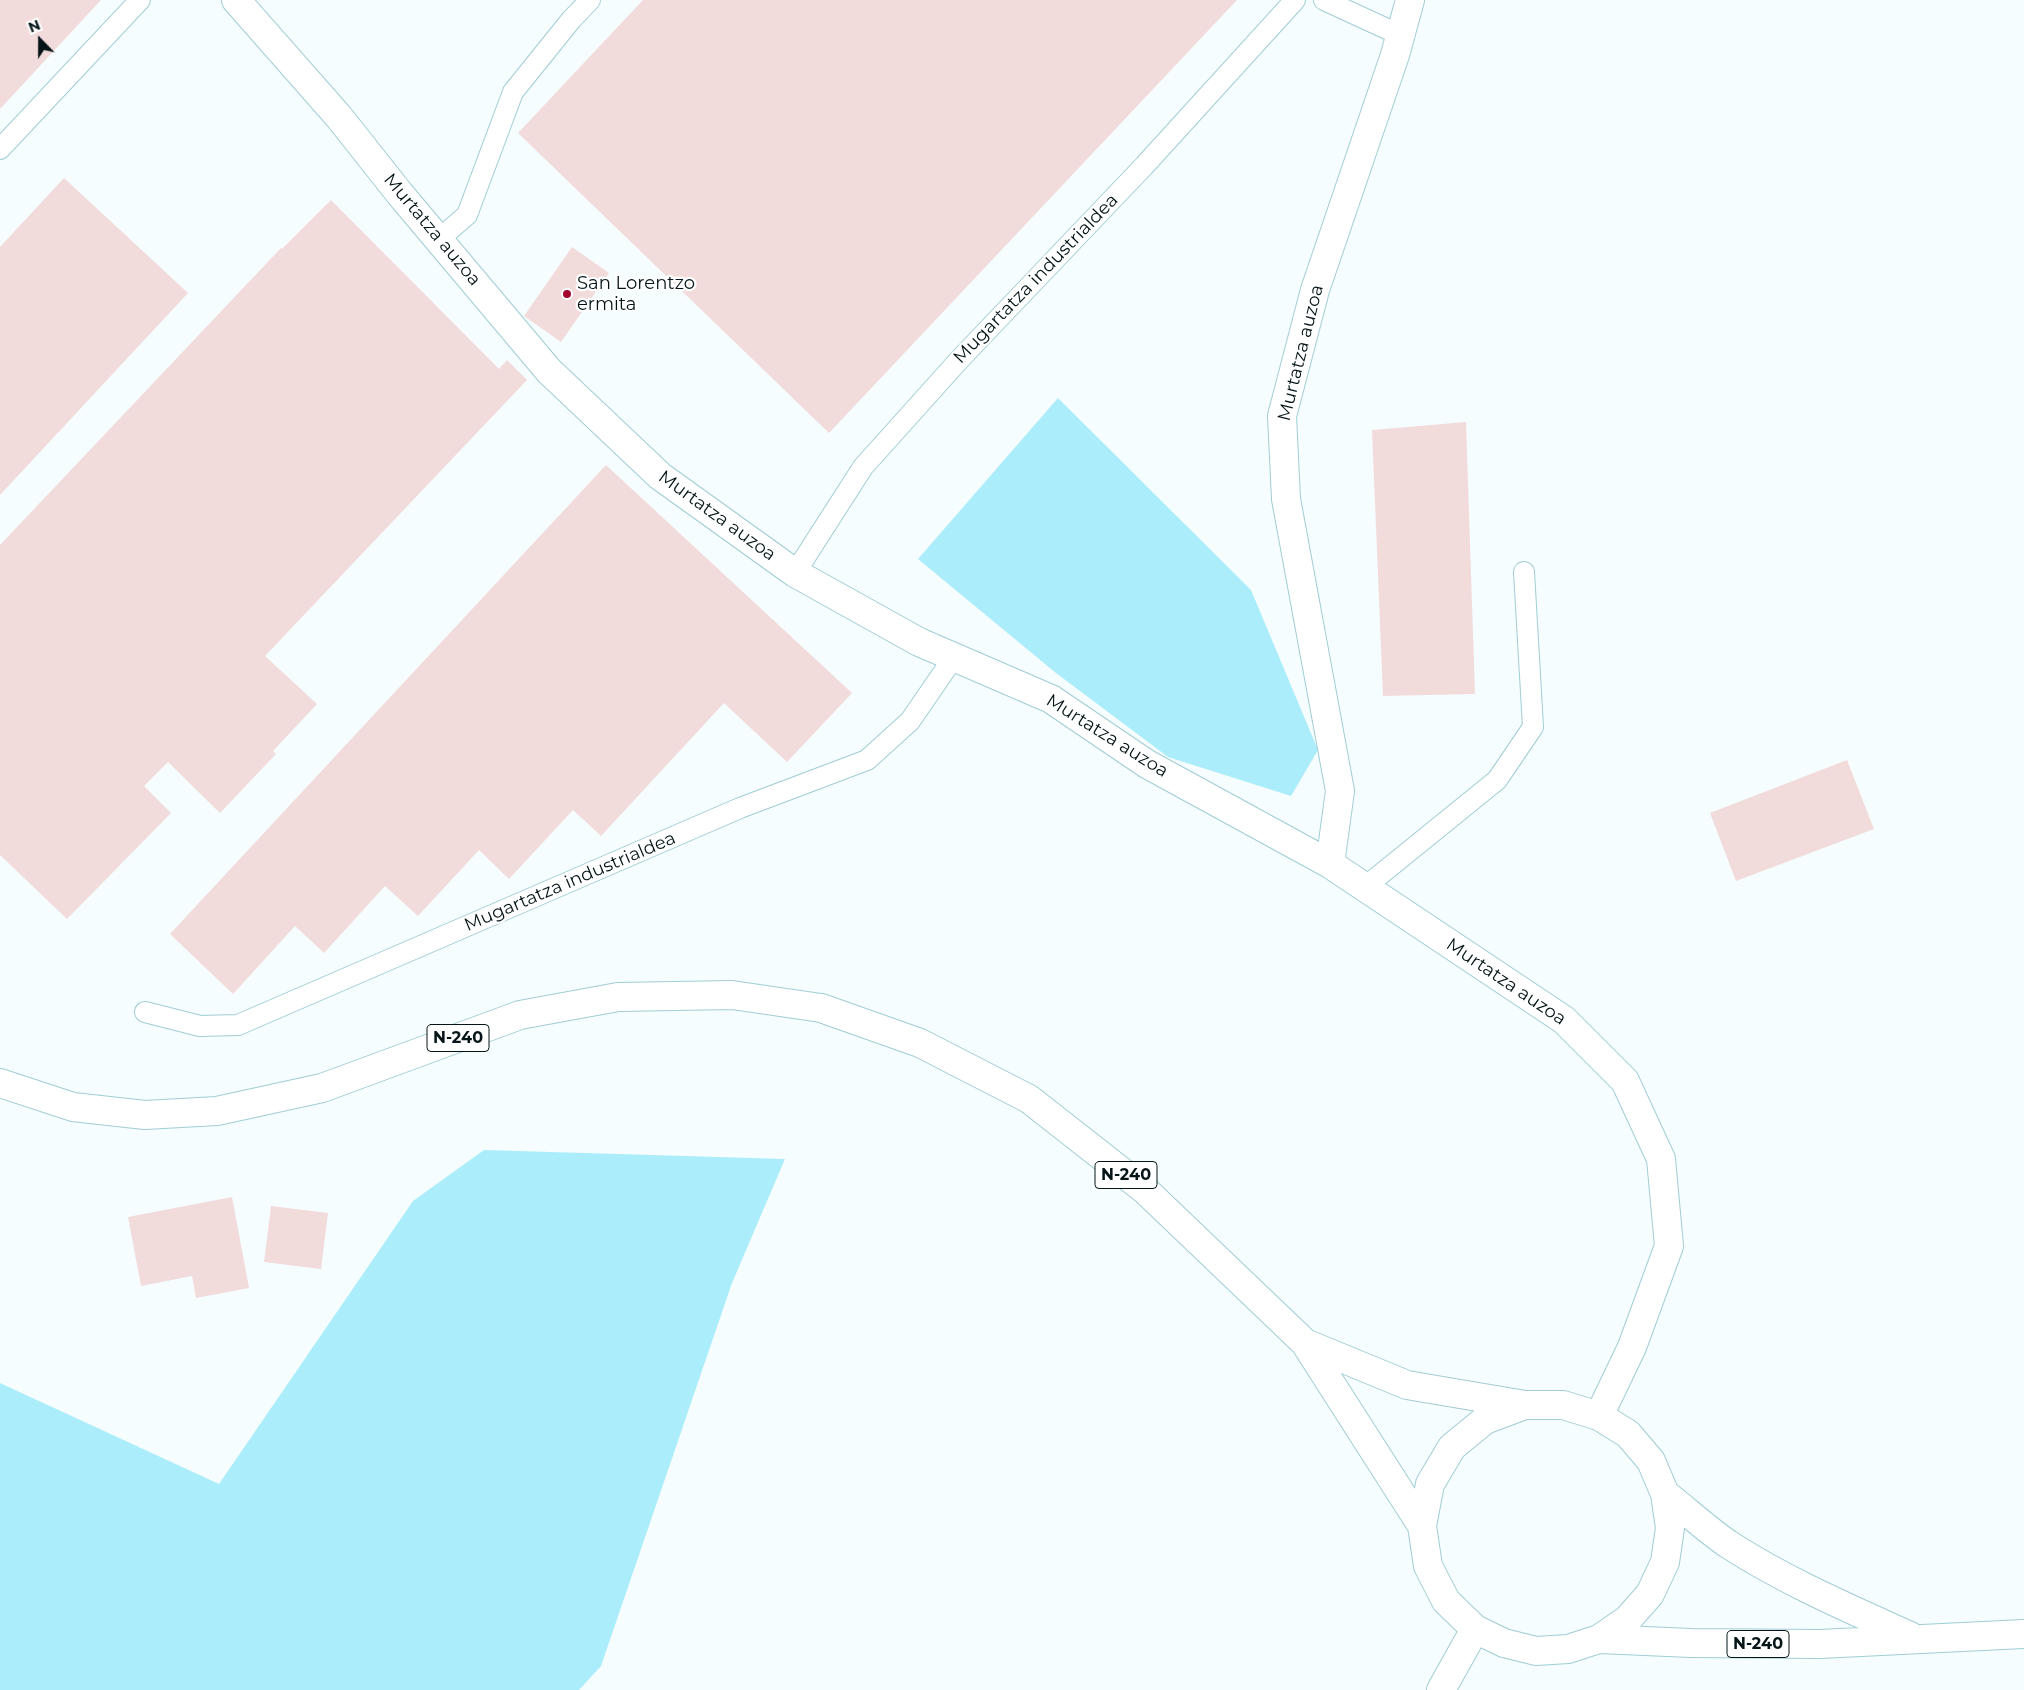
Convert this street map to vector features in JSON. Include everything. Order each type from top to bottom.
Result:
[{"type":"main road","name":"Murtatza auzoa","points":[[236,0],[339,117],[549,371],[660,476],[795,573],[919,642],[1051,699],[1147,764],[1330,864],[1564,1020],[1625,1081],[1661,1159],[1668,1246],[1632,1347],[1599,1416]]},
{"type":"main road","name":"Murtatza auzoa","points":[[1330,864],[1340,791],[1286,499],[1282,416],[1315,290],[1400,36],[1410,0]]},
{"type":"main road","name":"N-240","points":[[0,1083],[73,1107],[146,1115],[217,1111],[322,1088],[520,1015],[618,998],[732,995],[821,1008],[920,1043],[1029,1099],[1145,1190],[1305,1343],[1422,1526]]},
{"type":"main road","name":"N-240","points":[[1305,1343],[1407,1385],[1525,1405],[1563,1405],[1599,1416],[1628,1434],[1651,1461],[1665,1494],[1670,1528],[1665,1562],[1650,1594],[1628,1619],[1599,1639],[1568,1648],[1536,1651],[1504,1643],[1475,1629],[1446,1601],[1428,1566],[1422,1526],[1430,1484],[1452,1447],[1485,1420],[1525,1405]]},
{"type":"main road","name":"N-240","points":[[1665,1494],[1727,1543],[1783,1576],[1845,1607],[1916,1638]]},
{"type":"main road","points":[[1441,1690],[1475,1629]]},
{"type":"main road","name":"N-240","points":[[1599,1639],[1691,1643],[1820,1644],[2024,1634]]},
{"type":"lane","points":[[0,148],[140,0]]},
{"type":"lane","points":[[439,239],[467,214],[513,92],[571,20],[590,0]]},
{"type":"lane","name":"Mugartatza industrialdea","points":[[795,573],[863,467],[960,359],[1144,166],[1295,0]]},
{"type":"lane","points":[[1324,0],[1400,36]]},
{"type":"lane","points":[[1365,887],[1497,780],[1533,727],[1524,572]]},
{"type":"lane","name":"Mugartatza industrialdea","points":[[145,1012],[200,1026],[238,1025],[740,808],[868,760],[910,721],[954,657]]},
{"type":"shaded area","points":[[1058,398],[1251,590],[1318,750],[1291,796],[1168,757],[1056,673],[918,559]]},
{"type":"shaded area","points":[[484,1150],[785,1159],[732,1283],[601,1666],[579,1690],[0,1690],[0,1383],[219,1484],[413,1201]]},
{"type":"building","points":[[0,0],[101,0],[0,109]]},
{"type":"building","points":[[643,0],[1237,0],[829,433],[518,133]]},
{"type":"building","points":[[64,178],[188,293],[0,495],[0,247]]},
{"type":"building","points":[[331,200],[499,369],[507,360],[527,380],[265,656],[317,704],[273,751],[276,754],[220,813],[168,762],[144,786],[171,813],[67,919],[0,855],[0,545],[281,248]]},
{"type":"building","name":"San Lorentzo ermita","points":[[572,247],[609,273],[561,342],[524,316]]},
{"type":"building","points":[[1466,422],[1475,694],[1383,696],[1372,430]]},
{"type":"building","points":[[606,465],[852,693],[787,762],[724,703],[601,836],[573,810],[509,879],[479,850],[418,916],[385,886],[324,953],[295,926],[233,994],[170,934]]},
{"type":"building","points":[[1847,760],[1874,829],[1736,881],[1710,813]]},
{"type":"building","points":[[232,1197],[249,1288],[196,1298],[192,1276],[141,1286],[128,1217]]},
{"type":"building","points":[[271,1206],[328,1213],[321,1269],[264,1262]]},
{"type":"place","name":"San Lorentzo ermita","points":[[567,294]]}]
